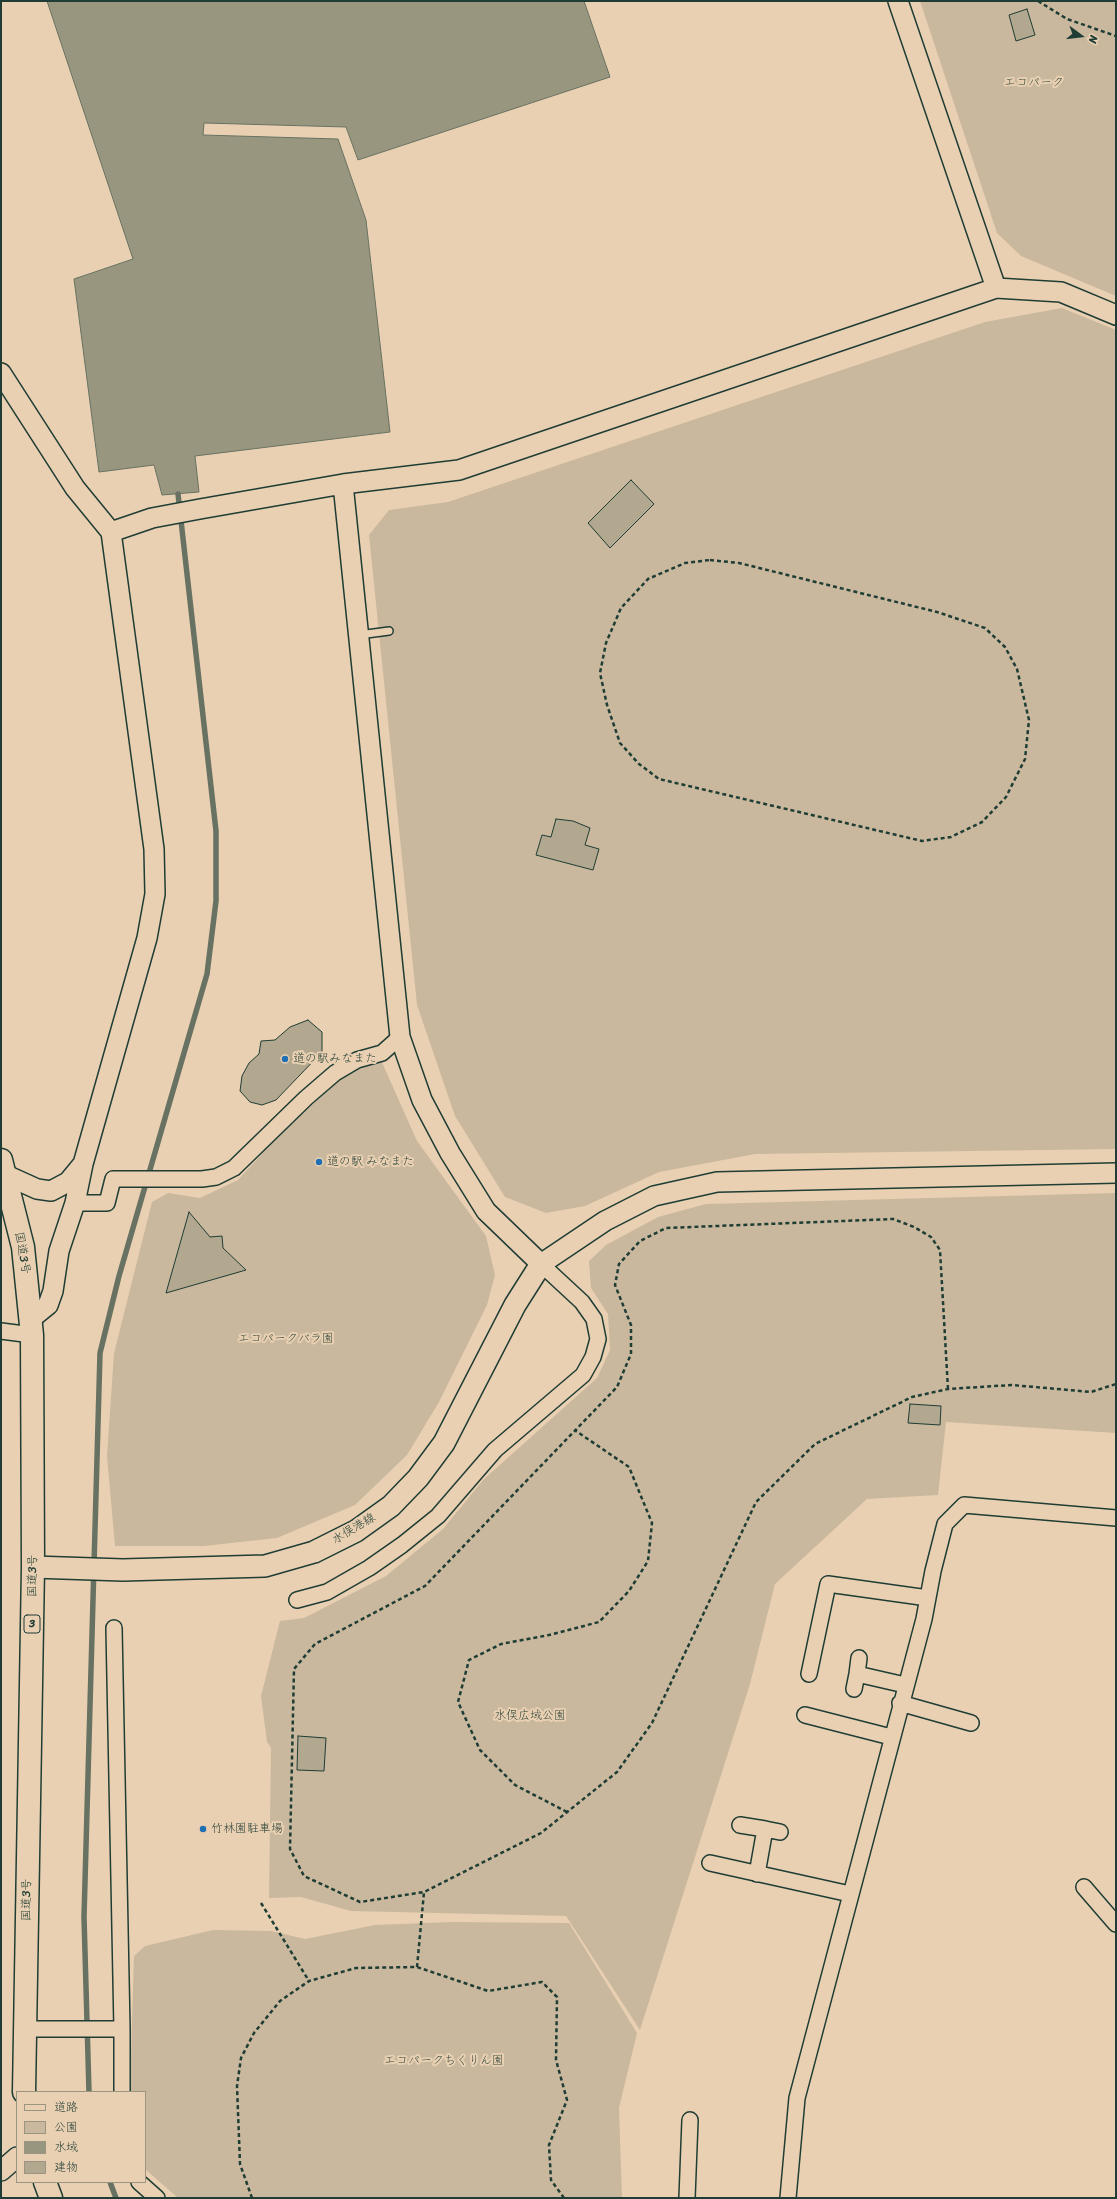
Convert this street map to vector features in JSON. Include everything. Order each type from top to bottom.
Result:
[{"type":"highway","name":"国道3号","points":[[4,1168],[23,1247],[32,1327],[33,1567],[24,2091]]},
{"type":"highway","points":[[45,2183],[51,2198]]},
{"type":"main road","name":"水俣港線","points":[[33,1567],[122,1570],[265,1566],[314,1552],[356,1531],[391,1506],[418,1478],[444,1443],[515,1305],[541,1264]]},
{"type":"street","points":[[898,1],[996,288]]},
{"type":"street","points":[[111,532],[152,518],[200,509],[343,484],[459,470],[996,288],[1061,292],[1116,315]]},
{"type":"street","points":[[1,373],[75,488],[111,532],[154,849],[155,894],[148,938],[83,1164],[75,1203],[59,1251],[53,1291],[48,1305],[32,1327],[1,1331]]},
{"type":"street","points":[[297,1600],[327,1592],[369,1568],[402,1545],[438,1516],[495,1450],[583,1374],[592,1357],[598,1340],[594,1319],[582,1302],[486,1211],[482,1205],[450,1153],[422,1100],[400,1038],[343,484]]},
{"type":"street","points":[[75,1203],[107,1203],[113,1179],[174,1180],[216,1177],[234,1168],[306,1098],[335,1073],[357,1060],[382,1053],[400,1038]]},
{"type":"street","points":[[4,1168],[37,1189],[52,1191],[68,1182],[83,1164]]},
{"type":"street","points":[[541,1264],[604,1221],[654,1196],[717,1182],[1116,1174]]},
{"type":"street","points":[[788,2198],[797,2098],[928,1598],[945,1524],[964,1505],[1116,1518]]},
{"type":"street","points":[[809,1674],[828,1584],[928,1598]]},
{"type":"street","points":[[114,1628],[122,2091]]},
{"type":"street","points":[[854,1689],[860,1658]]},
{"type":"street","points":[[857,1674],[905,1685]]},
{"type":"street","points":[[900,1703],[971,1723]]},
{"type":"street","points":[[805,1715],[891,1737]]},
{"type":"street","points":[[740,1825],[780,1832]]},
{"type":"street","points":[[757,1874],[765,1829]]},
{"type":"street","points":[[710,1863],[850,1894]]},
{"type":"street","points":[[1084,1887],[1116,1924]]},
{"type":"street","points":[[24,2029],[122,2029]]},
{"type":"street","points":[[688,2198],[690,2120]]},
{"type":"street","points":[[1,2171],[16,2158]]},
{"type":"street","points":[[140,2183],[157,2198]]},
{"type":"lane","points":[[358,635],[389,631]]},
{"type":"path","points":[[1038,1],[1067,19],[1116,36]]},
{"type":"path","points":[[710,560],[739,563],[936,612],[985,628],[1005,647],[1018,669],[1028,720],[1025,759],[1006,796],[982,822],[951,837],[922,841],[659,779],[639,764],[620,743],[607,705],[600,673],[606,643],[620,608],[648,579],[685,563],[710,560]]},
{"type":"path","points":[[948,1389],[940,1250],[932,1237],[914,1227],[893,1219],[666,1228],[640,1241],[619,1264],[615,1285],[631,1325],[631,1354],[617,1388],[425,1586],[315,1644],[294,1669],[290,1849],[304,1876],[360,1902],[424,1892],[542,1832],[617,1772],[652,1723],[756,1502],[815,1444],[912,1396],[948,1389],[1012,1384],[1091,1392],[1116,1384]]},
{"type":"path","points":[[567,1812],[515,1785],[480,1750],[458,1702],[469,1660],[501,1644],[549,1635],[598,1622],[629,1591],[648,1561],[652,1522],[629,1467],[576,1430]]},
{"type":"path","points":[[417,1967],[424,1892]]},
{"type":"path","points":[[261,1903],[309,1981]]},
{"type":"path","points":[[252,2198],[240,2164],[237,2086],[241,2058],[254,2032],[280,2001],[309,1981],[356,1968],[417,1967],[488,1991],[542,1982],[557,1997],[556,2060],[567,2100],[549,2145],[551,2180],[564,2198]]},
{"type":"green space","name":"エコパーク","points":[[920,1],[1116,1],[1116,296],[1021,256],[997,233]]},
{"type":"green space","points":[[1062,308],[1116,330],[1116,1149],[755,1154],[659,1172],[585,1206],[546,1213],[505,1197],[455,1116],[417,1005],[369,535],[389,510],[448,502],[985,322]]},
{"type":"green space","name":"エコパークバラ園","points":[[381,1060],[417,1141],[486,1236],[495,1275],[487,1305],[439,1402],[407,1455],[355,1505],[277,1538],[204,1546],[115,1546],[107,1456],[114,1353],[152,1202],[168,1193],[200,1198],[238,1180],[271,1144],[344,1075]]},
{"type":"green space","name":"水俣広域公園","points":[[1116,1193],[1116,1433],[946,1422],[938,1495],[867,1499],[775,1584],[750,1684],[640,2030],[566,1916],[351,1911],[301,1897],[269,1898],[271,1748],[267,1742],[261,1696],[280,1621],[304,1618],[386,1576],[443,1529],[483,1480],[597,1378],[610,1350],[608,1314],[591,1288],[589,1261],[606,1245],[658,1217],[706,1204]]},
{"type":"green space","name":"エコパークちくりん園","points":[[451,1922],[569,1923],[637,2033],[619,2108],[622,2198],[178,2198],[146,2170],[146,2091],[130,2091],[134,1956],[145,1946],[213,1930],[271,1931],[305,1939],[375,1925]]},
{"type":"water","points":[[47,1],[584,1],[610,77],[358,160],[346,127],[204,123],[203,135],[338,139],[366,220],[390,432],[195,456],[199,492],[162,495],[154,465],[99,472],[74,279],[133,259]]},
{"type":"building","points":[[1027,9],[1035,35],[1016,41],[1009,15]]},
{"type":"building","points":[[631,480],[654,504],[610,548],[588,523]]},
{"type":"building","points":[[556,819],[573,821],[590,828],[585,845],[599,849],[593,870],[536,855],[542,835],[551,837]]},
{"type":"building","name":"道の駅みなまた","points":[[308,1020],[322,1032],[322,1052],[276,1100],[262,1105],[250,1102],[240,1091],[242,1076],[249,1063],[259,1054],[261,1041],[275,1040],[290,1027]]},
{"type":"building","points":[[189,1212],[210,1237],[222,1236],[223,1248],[246,1270],[166,1293]]},
{"type":"building","points":[[910,1404],[941,1406],[940,1425],[908,1423]]},
{"type":"building","points":[[298,1736],[326,1738],[324,1771],[297,1770]]},
{"type":"waterway","points":[[89,2091],[84,1917],[100,1353],[119,1276],[207,974],[216,901],[216,831],[178,494]]},
{"type":"waterway","points":[[110,2183],[116,2198]]},
{"type":"place","name":"道の駅みなまた","points":[[285,1059]]},
{"type":"place","name":"道の駅 みなまた","points":[[319,1162]]},
{"type":"place","name":"竹林園駐車場","points":[[203,1829]]}]
